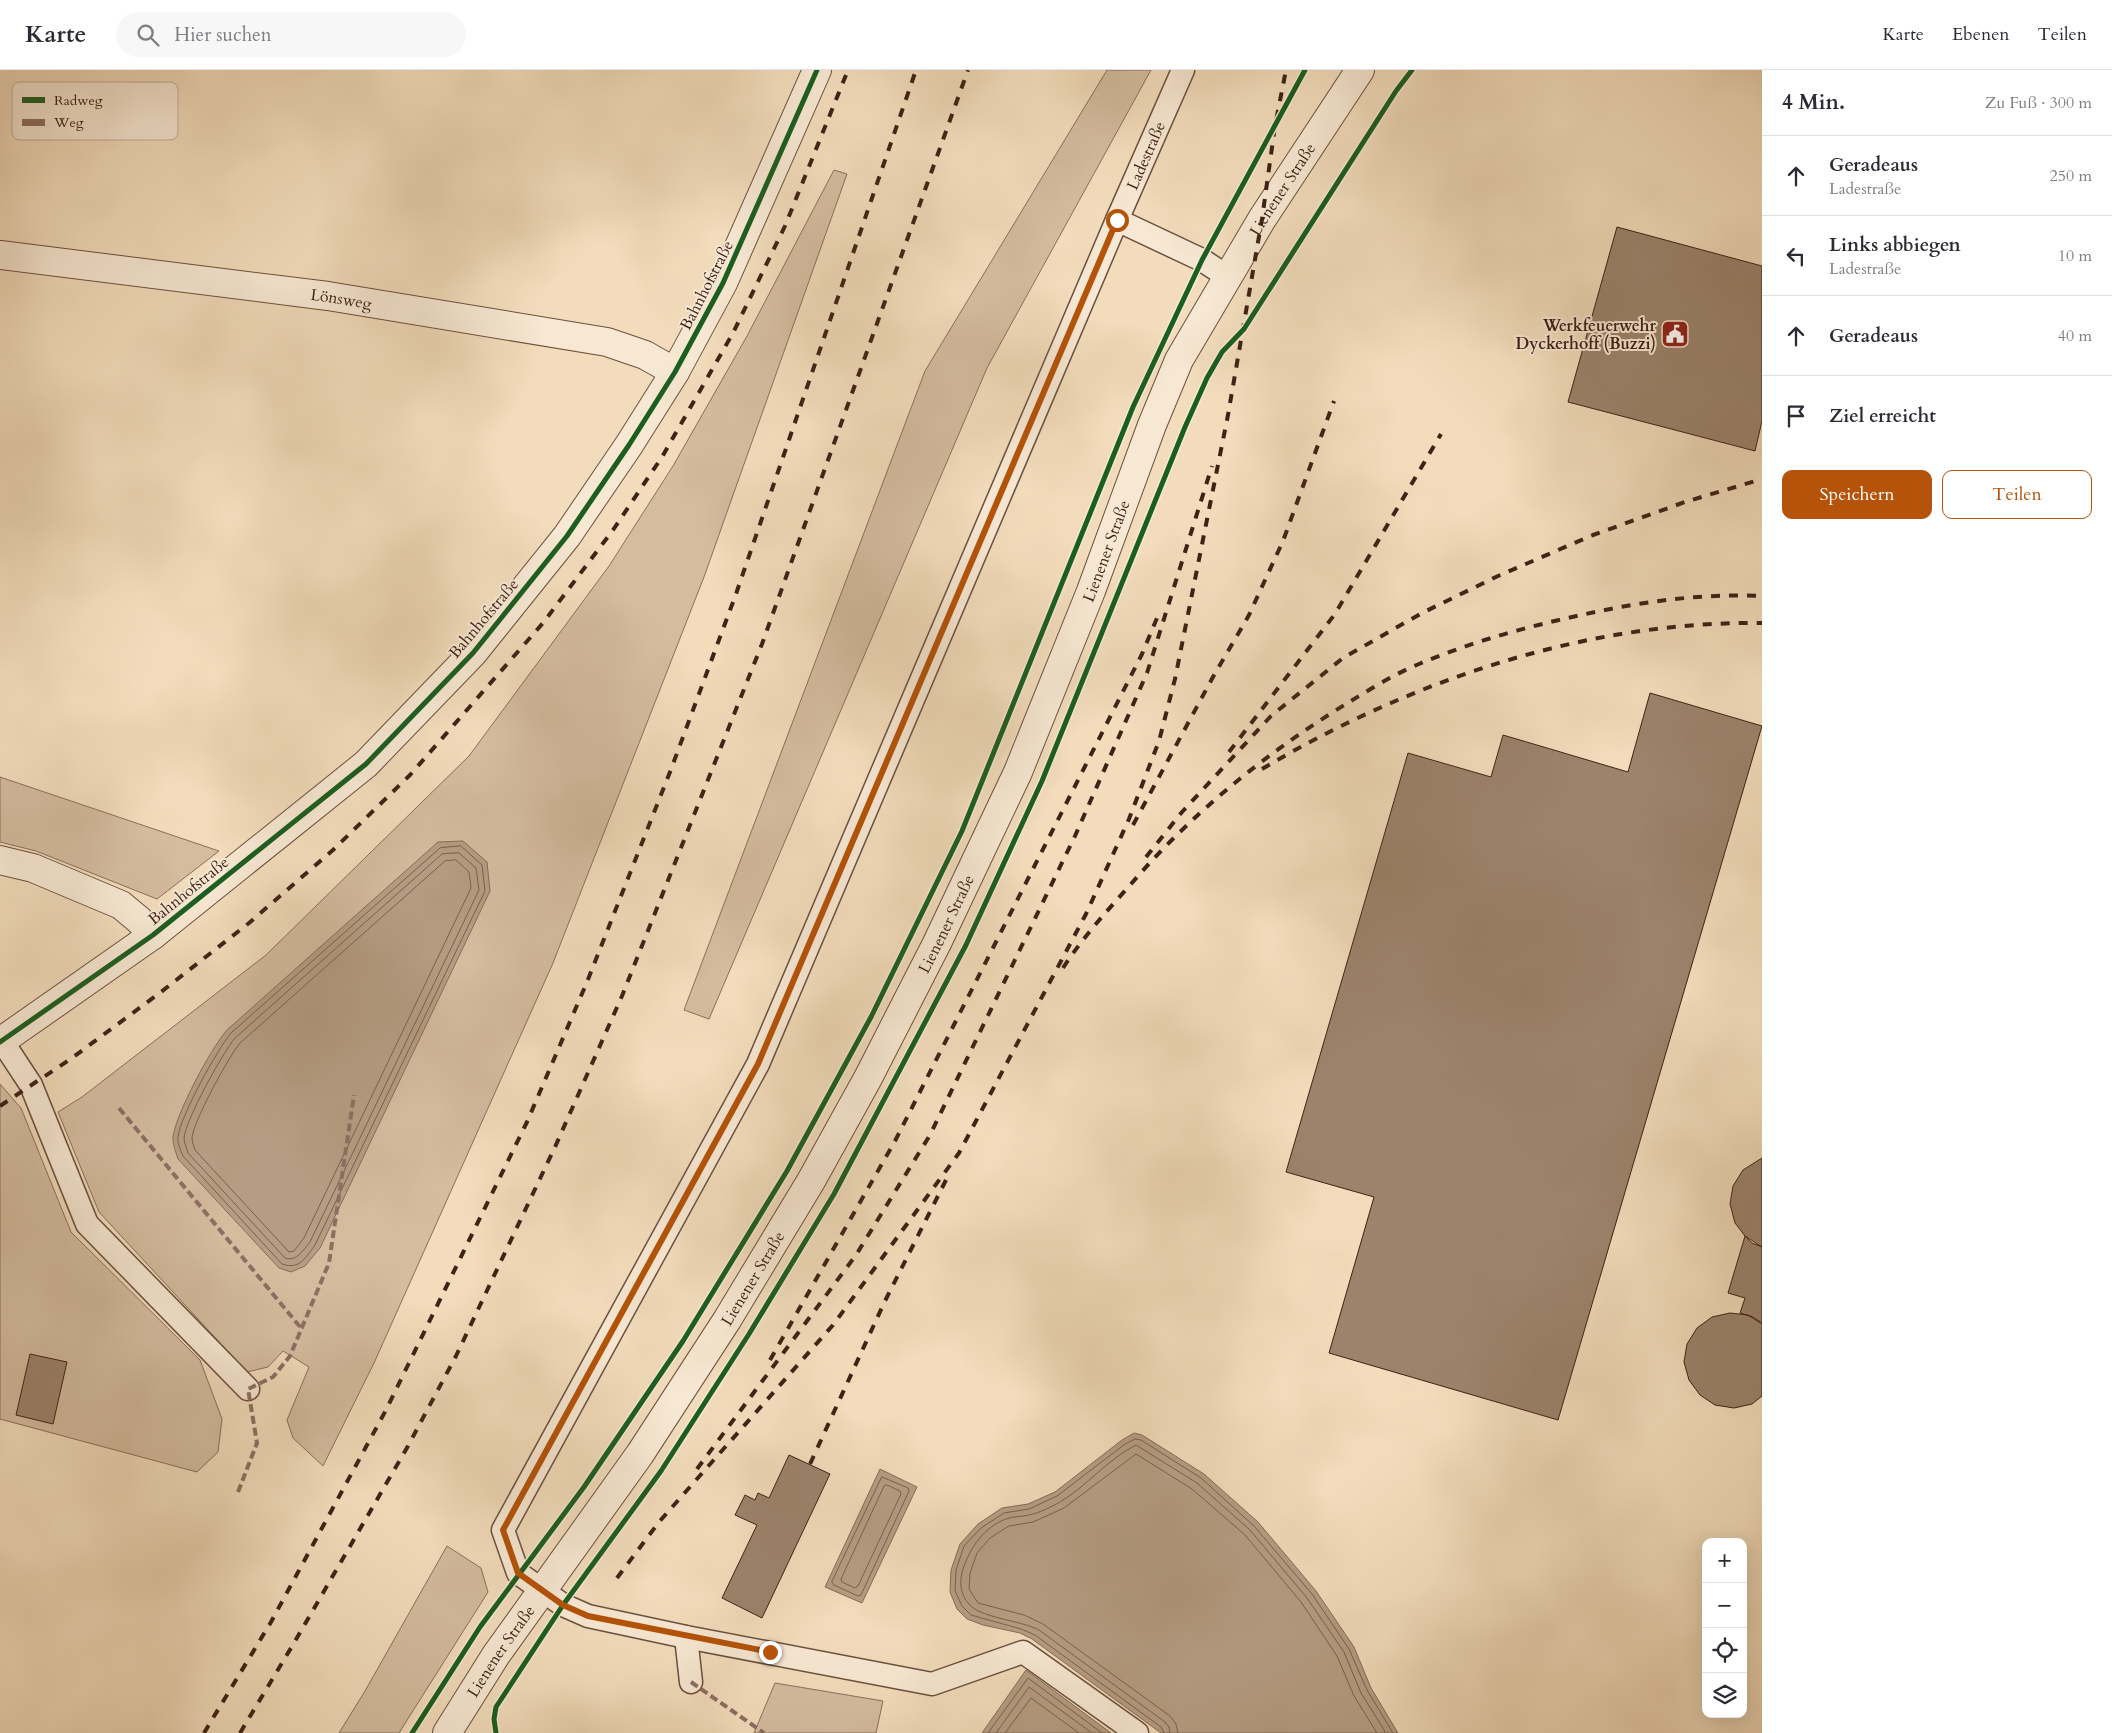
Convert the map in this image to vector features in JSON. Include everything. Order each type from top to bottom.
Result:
[{"type":"street","name":"Bahnhofstraße","points":[[1,1041],[153,935],[366,764],[473,653],[567,536],[629,445],[675,372],[723,283],[817,70]]},
{"type":"street","name":"Lienener Straße","points":[[447,1733],[496,1655],[640,1454],[727,1320],[811,1181],[868,1078],[937,943],[1018,772],[1091,591],[1149,434],[1179,360],[1288,178],[1360,70]]},
{"type":"street","name":"Lönsweg","points":[[0,254],[328,296],[608,342],[645,355],[675,372]]},
{"type":"street","name":"Bahnhofstraße","points":[[0,860],[33,868],[121,905],[153,935]]},
{"type":"lane","name":"Ladestraße","points":[[1137,1733],[1023,1652],[932,1684],[686,1637],[588,1616],[563,1605],[518,1573],[503,1530],[758,1064],[1117,220],[1183,70]]},
{"type":"lane","points":[[1117,220],[1202,260],[1228,277]]},
{"type":"lane","points":[[1,1041],[31,1085],[87,1224],[248,1389]]},
{"type":"lane","points":[[686,1637],[691,1682]]},
{"type":"shaded area","points":[[1107,70],[1151,70],[987,368],[709,1019],[684,1010],[925,371]]},
{"type":"shaded area","points":[[834,170],[847,174],[704,577],[553,963],[374,1363],[323,1466],[293,1438],[287,1420],[309,1367],[283,1351],[268,1367],[247,1372],[99,1212],[58,1112],[82,1097],[266,955],[469,756],[609,566],[673,466],[747,336]]},
{"type":"shaded area","points":[[0,777],[219,851],[157,899],[36,851],[0,842]]},
{"type":"shaded area","points":[[0,1084],[21,1108],[71,1232],[200,1360],[222,1419],[218,1452],[197,1472],[0,1419]]},
{"type":"shaded area","points":[[447,1546],[481,1568],[488,1592],[399,1733],[339,1733],[365,1691]]},
{"type":"shaded area","points":[[775,1683],[883,1701],[876,1733],[754,1733]]},
{"type":"water","points":[[463,841],[487,862],[490,891],[320,1248],[305,1266],[291,1272],[279,1268],[178,1159],[173,1136],[181,1111],[204,1065],[227,1030],[438,842]]},
{"type":"water","points":[[1134,1433],[1142,1435],[1204,1474],[1258,1522],[1316,1591],[1354,1647],[1371,1688],[1398,1733],[1161,1733],[1032,1639],[1020,1633],[983,1625],[967,1619],[957,1609],[950,1592],[951,1570],[960,1544],[978,1524],[1002,1508],[1028,1504],[1055,1492],[1122,1440]]},
{"type":"water","points":[[880,1469],[917,1487],[862,1603],[825,1587]]},
{"type":"water","points":[[1026,1670],[1111,1733],[982,1733]]},
{"type":"building","name":"Werkfeuerwehr Dyckerhoff (Buzzi)","points":[[1617,227],[1762,266],[1762,421],[1755,451],[1568,402]]},
{"type":"building","points":[[1650,693],[1762,726],[1558,1420],[1329,1353],[1374,1197],[1286,1172],[1408,753],[1491,777],[1503,735],[1628,772]]},
{"type":"building","points":[[1762,1158],[1762,1247],[1745,1236],[1735,1223],[1730,1204],[1733,1186],[1743,1170]]},
{"type":"building","points":[[1745,1236],[1752,1243],[1762,1247],[1762,1323],[1753,1317],[1740,1313],[1745,1298],[1728,1293]]},
{"type":"building","points":[[1730,1313],[1748,1315],[1762,1324],[1762,1396],[1752,1404],[1734,1408],[1715,1405],[1700,1395],[1689,1380],[1684,1362],[1687,1344],[1697,1328],[1712,1317]]},
{"type":"building","points":[[30,1354],[67,1362],[53,1424],[16,1415]]},
{"type":"building","points":[[789,1455],[830,1474],[762,1618],[722,1598],[757,1525],[735,1515],[745,1495],[755,1500],[758,1493],[769,1498]]},
{"type":"railway","points":[[0,1106],[72,1058],[161,992],[249,923],[333,850],[410,775],[543,623],[613,530],[662,457],[733,333],[785,226],[848,70]]},
{"type":"railway","points":[[204,1733],[271,1622],[386,1410],[527,1122],[587,982],[670,772],[736,594],[916,70]]},
{"type":"railway","points":[[240,1733],[408,1446],[456,1356],[555,1147],[622,996],[762,644],[968,70]]},
{"type":"railway","points":[[617,1578],[659,1522],[833,1325],[959,1153],[1086,914],[1129,819],[1159,741],[1175,679],[1228,415],[1262,219],[1275,126],[1286,70]]},
{"type":"railway","points":[[1133,825],[1213,677],[1249,615],[1283,541],[1334,401]]},
{"type":"railway","points":[[1229,752],[1335,614],[1441,434]]},
{"type":"railway","points":[[697,1469],[856,1255],[930,1135],[1075,836],[1147,673],[1212,466]]},
{"type":"railway","points":[[1146,857],[1182,812],[1271,716],[1343,658],[1422,613],[1498,576],[1593,535],[1685,502],[1762,479]]},
{"type":"railway","points":[[1063,968],[1087,935],[1154,858],[1205,809],[1231,786],[1287,743],[1391,677],[1439,656],[1479,642],[1581,615],[1626,606],[1694,597],[1762,596]]},
{"type":"railway","points":[[770,1360],[895,1141],[1142,654],[1157,618]]},
{"type":"railway","points":[[1262,769],[1319,737],[1379,708],[1440,683],[1502,662],[1566,645],[1631,632],[1696,625],[1762,623]]},
{"type":"railway","points":[[810,1464],[884,1303],[946,1180]]},
{"type":"marked path","points":[[238,1492],[257,1443],[248,1389],[273,1377],[290,1356],[329,1263],[354,1095]]},
{"type":"marked path","points":[[119,1108],[301,1328]]},
{"type":"marked path","points":[[691,1682],[764,1733]]},
{"type":"cycle path","points":[[0,1042],[153,935],[366,764],[473,653],[567,536],[629,445],[675,372],[723,283],[817,70]]},
{"type":"cycle path","points":[[412,1733],[480,1627],[584,1487],[683,1341],[787,1171],[871,1017],[962,831],[1133,407],[1202,260],[1305,70]]},
{"type":"cycle path","points":[[496,1733],[494,1719],[496,1707],[563,1605],[661,1471],[749,1334],[834,1194],[966,945],[1042,781],[1185,427],[1207,378],[1222,352],[1244,329],[1396,91],[1412,70]]},
{"type":"place","name":"Werkfeuerwehr Dyckerhoff (Buzzi)","points":[[1675,334]]},
{"type":"route","points":[[770,1652],[686,1637],[588,1616],[563,1605],[518,1573],[503,1530],[758,1064],[1117,220]]}]
